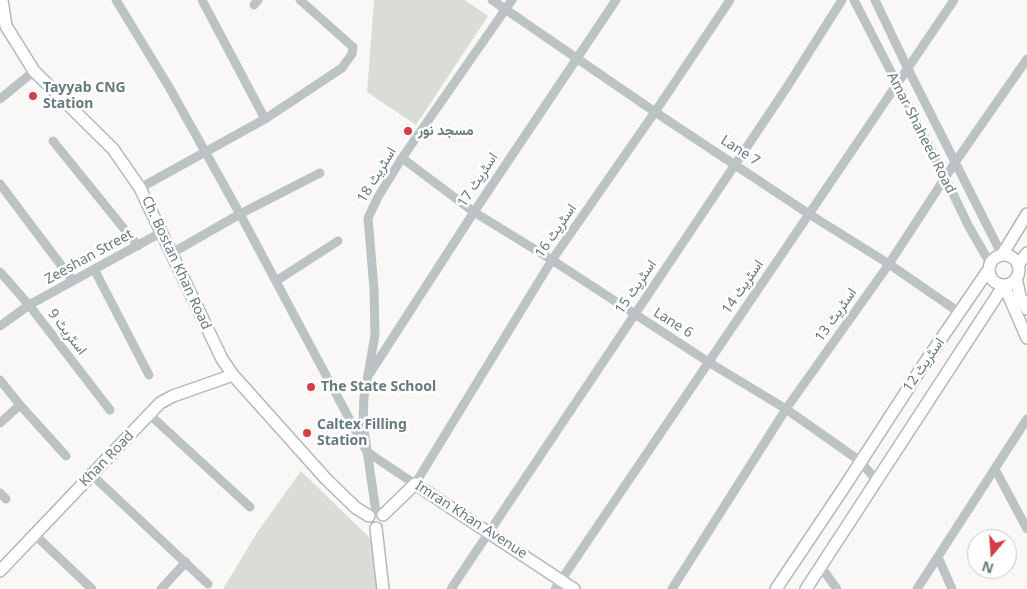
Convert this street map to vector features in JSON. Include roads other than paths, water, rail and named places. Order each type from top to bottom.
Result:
[{"type":"main road","name":"Ch. Bostan Khan Road","points":[[2,0],[6,26],[34,71],[113,149],[140,188],[222,359],[233,375],[326,478],[356,508],[376,514]]},
{"type":"main road","points":[[1002,255],[1012,258],[1018,265],[1019,270],[1016,278],[1009,284],[1000,284],[992,278],[990,267],[994,260],[1002,255],[1027,214]]},
{"type":"main road","points":[[1018,265],[1027,252]]},
{"type":"main road","name":"اسٹریٹ 12","points":[[776,589],[990,267]]},
{"type":"main road","points":[[1016,278],[1020,296],[1027,309]]},
{"type":"main road","points":[[1004,284],[1027,338]]},
{"type":"main road","points":[[806,589],[1004,284]]},
{"type":"main road","name":"Khan Road","points":[[0,570],[160,403],[173,396],[233,375]]},
{"type":"main road","points":[[383,589],[376,528],[384,523],[376,514],[415,484]]},
{"type":"main road","name":"Imran Khan Avenue","points":[[415,484],[489,532],[558,585],[574,589]]},
{"type":"street","points":[[116,0],[169,87],[240,214],[367,452]]},
{"type":"street","points":[[202,0],[265,119]]},
{"type":"street","points":[[140,188],[265,119],[342,68],[352,54],[353,48],[300,0]]},
{"type":"street","name":"Lane 7","points":[[492,0],[655,112],[809,214],[889,264],[960,313]]},
{"type":"street","name":"اسٹریٹ 18","points":[[376,514],[363,423],[364,397],[375,335],[374,289],[368,218],[378,197],[402,158],[512,0]]},
{"type":"street","name":"اسٹریٹ 17","points":[[367,378],[474,212],[616,0]]},
{"type":"street","name":"اسٹریٹ 16","points":[[415,484],[552,260],[730,0]]},
{"type":"street","name":"اسٹریٹ 15","points":[[451,589],[787,87],[842,0]]},
{"type":"street","name":"Amar Shaheed Road","points":[[854,0],[990,267]]},
{"type":"street","name":"Amar Shaheed Road","points":[[875,0],[1002,255]]},
{"type":"street","name":"اسٹریٹ 14","points":[[558,585],[954,0]]},
{"type":"street","name":"اسٹریٹ 13","points":[[672,589],[786,409],[889,264],[945,177],[1027,59]]},
{"type":"street","points":[[0,99],[34,71]]},
{"type":"street","points":[[53,141],[138,246]]},
{"type":"street","name":"Lane 6","points":[[402,158],[474,212],[552,260],[710,363],[786,409],[860,461],[876,481]]},
{"type":"street","points":[[172,253],[240,214],[320,173]]},
{"type":"street","points":[[0,184],[73,281]]},
{"type":"street","name":"Zeeshan Street","points":[[0,326],[29,305],[162,232]]},
{"type":"street","points":[[276,281],[338,241]]},
{"type":"street","points":[[94,269],[149,375]]},
{"type":"street","name":"اسٹریٹ 9","points":[[0,272],[29,305],[110,410]]},
{"type":"street","points":[[0,380],[66,456]]},
{"type":"street","points":[[0,423],[20,404]]},
{"type":"street","points":[[150,415],[250,507]]},
{"type":"street","points":[[917,589],[1027,419]]},
{"type":"street","name":"Imran Khan Avenue","points":[[367,452],[415,484]]},
{"type":"street","points":[[995,469],[1027,529]]},
{"type":"street","points":[[92,475],[208,584]]},
{"type":"street","points":[[34,534],[92,589]]},
{"type":"street","points":[[938,557],[952,589]]},
{"type":"street","points":[[160,589],[186,562]]},
{"type":"street","points":[[821,567],[837,589]]},
{"type":"place","name":"Tayyab CNG Station","points":[[33,96]]},
{"type":"place","name":"مسجد نور","points":[[408,131]]},
{"type":"place","name":"The State School","points":[[311,387]]},
{"type":"place","name":"Caltex Filling Station","points":[[307,433]]}]
